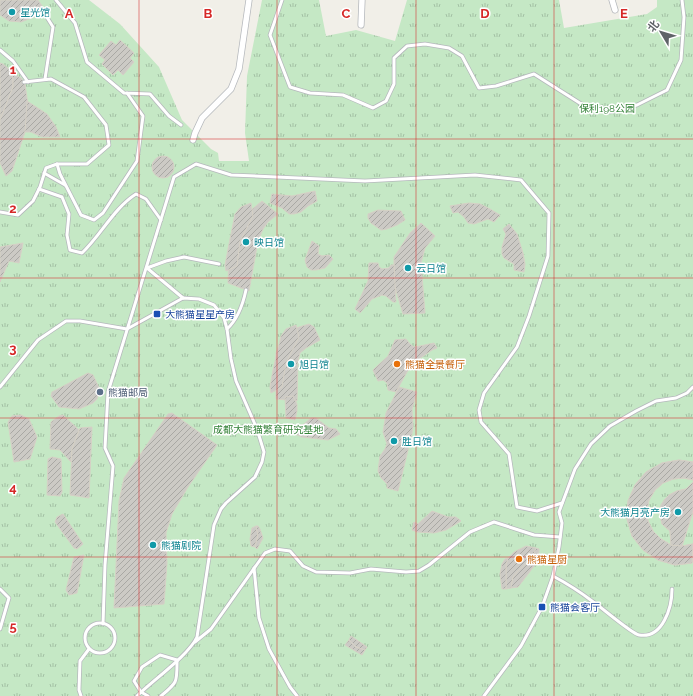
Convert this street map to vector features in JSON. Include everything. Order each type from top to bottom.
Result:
[{"type":"street","points":[[193,140],[202,118],[231,89],[234,82],[239,69],[249,0]]},
{"type":"street","points":[[361,25],[362,0]]},
{"type":"street","points":[[612,0],[615,10]]},
{"type":"lane","points":[[56,0],[75,23],[87,62],[124,93],[150,94],[169,116],[181,125]]},
{"type":"lane","points":[[282,0],[270,35],[290,87],[310,92],[343,95],[373,108],[386,101],[394,84],[394,58],[407,46],[425,44],[449,48],[462,56],[478,88],[496,86],[534,74],[586,106],[610,112],[637,105],[667,90],[681,60],[684,17],[682,0]]},
{"type":"lane","points":[[43,11],[53,27],[45,79]]},
{"type":"lane","points":[[0,50],[13,61],[26,82],[51,79],[84,97],[106,125],[109,145],[87,164],[57,164],[46,168],[33,202],[18,215],[0,212]]},
{"type":"lane","points":[[57,164],[66,186],[81,215],[94,220],[103,213],[137,161],[143,116],[127,93]]},
{"type":"lane","points":[[103,624],[105,565],[113,466],[105,448],[108,392],[174,178],[196,164],[231,175],[365,181],[475,175],[521,180],[549,213],[548,256],[530,316],[517,347],[484,393],[479,410],[481,422],[510,454],[517,507],[537,511],[562,503]]},
{"type":"lane","points":[[44,173],[66,186]]},
{"type":"lane","points":[[39,189],[62,197],[69,214],[67,235],[70,250],[82,253],[93,243],[127,200],[136,194],[146,199],[161,220]]},
{"type":"lane","points":[[147,268],[166,261],[184,257],[219,264]]},
{"type":"lane","points":[[147,268],[183,298]]},
{"type":"lane","points":[[227,329],[237,316],[246,290]]},
{"type":"lane","points":[[0,387],[38,340],[66,321],[80,321],[127,329],[183,298],[199,299],[214,305],[221,313],[227,329],[236,381],[257,429],[264,452],[262,462],[255,477],[233,496],[221,509],[214,525],[194,642]]},
{"type":"lane","points":[[484,696],[522,646],[542,608],[553,576],[560,537],[562,522],[559,512],[575,469],[592,444],[610,426],[656,401],[676,398],[687,393],[693,387]]},
{"type":"lane","points":[[137,696],[177,660],[194,642],[211,629],[265,553],[274,549],[290,551],[303,566],[316,572],[350,573],[371,570],[406,572],[419,571],[429,565],[470,532],[494,522],[534,535],[560,537]]},
{"type":"lane","points":[[254,568],[259,618],[269,649],[290,687],[297,696]]},
{"type":"lane","points":[[553,576],[590,599],[637,635],[649,635],[659,628],[668,613],[672,599],[672,589]]},
{"type":"lane","points":[[0,590],[9,598],[0,629]]},
{"type":"lane","points":[[96,624],[103,624],[110,627],[115,636],[114,645],[111,649],[98,653],[90,649],[85,640],[88,630],[96,624]]},
{"type":"lane","points":[[81,696],[79,690],[80,660],[90,649]]},
{"type":"lane","points":[[148,696],[141,692],[134,681],[142,667],[160,655],[177,660]]},
{"type":"lane","points":[[161,696],[174,685],[177,677],[177,660]]},
{"type":"green space","name":"成都大熊猫繁育研究基地","points":[[0,0],[89,0],[120,24],[159,67],[182,120],[211,149],[218,153],[219,161],[249,161],[245,133],[247,76],[262,0],[319,0],[326,36],[356,30],[395,41],[407,0],[559,0],[564,28],[647,14],[657,7],[657,0],[693,0],[693,696],[0,696]]},
{"type":"building","points":[[0,0],[38,0],[45,10],[34,17],[21,22],[9,21],[0,15]]},
{"type":"building","points":[[120,40],[134,53],[130,58],[134,62],[123,75],[118,70],[113,75],[102,64],[105,60],[99,55],[111,41],[116,45]]},
{"type":"building","points":[[0,63],[10,70],[13,78],[13,87],[0,120]]},
{"type":"building","points":[[11,73],[21,78],[25,84],[28,105],[26,129],[12,171],[6,176],[0,163],[0,120],[13,87],[13,78]]},
{"type":"building","points":[[27,101],[47,114],[56,127],[60,137],[42,137],[31,132],[25,132]]},
{"type":"building","points":[[163,156],[171,159],[174,167],[171,175],[163,178],[155,175],[152,167],[155,159]]},
{"type":"building","points":[[315,191],[317,201],[301,212],[294,214],[289,214],[282,208],[270,203],[272,194],[292,196]]},
{"type":"building","points":[[262,201],[278,214],[268,222],[258,241],[249,291],[228,283],[229,249],[238,225],[244,216]]},
{"type":"building","points":[[251,203],[253,216],[240,241],[237,266],[226,271],[225,265],[235,214],[241,207]]},
{"type":"building","points":[[469,203],[480,204],[500,215],[494,222],[488,219],[474,224],[468,223],[458,212],[453,213],[450,206]]},
{"type":"building","points":[[378,210],[401,211],[405,220],[397,225],[381,230],[371,223],[368,218],[368,214]]},
{"type":"building","points":[[421,223],[435,236],[425,248],[421,263],[425,313],[403,314],[394,284],[394,257],[410,233]]},
{"type":"building","points":[[509,224],[517,234],[523,253],[525,264],[524,272],[514,270],[514,264],[504,258],[502,254],[502,247],[506,234],[503,229]]},
{"type":"building","points":[[312,241],[319,246],[318,254],[322,256],[329,255],[333,259],[325,268],[311,270],[307,267],[305,260]]},
{"type":"building","points":[[23,243],[19,263],[9,261],[0,282],[0,247]]},
{"type":"building","points":[[369,263],[378,263],[379,267],[382,269],[389,268],[391,265],[394,265],[396,302],[393,302],[386,296],[382,295],[372,299],[360,313],[355,309],[368,281]]},
{"type":"building","points":[[309,324],[314,327],[320,340],[300,353],[298,361],[297,401],[276,399],[276,353],[280,343],[287,334],[296,328]]},
{"type":"building","points":[[296,325],[299,337],[286,363],[282,387],[271,393],[270,387],[281,336],[286,329]]},
{"type":"building","name":"熊猫全景餐厅","points":[[406,339],[414,347],[434,343],[437,348],[419,359],[407,372],[396,392],[388,390],[387,383],[383,380],[378,381],[373,370],[388,356],[395,340]]},
{"type":"building","points":[[88,373],[93,375],[100,390],[97,399],[93,403],[79,409],[59,407],[51,396],[52,392]]},
{"type":"building","points":[[399,387],[417,392],[412,409],[412,434],[398,491],[387,488],[387,484],[381,478],[378,471],[380,456],[387,444],[383,432],[386,413]]},
{"type":"building","points":[[293,396],[297,404],[295,420],[286,418],[285,397]]},
{"type":"building","points":[[172,413],[217,445],[188,487],[172,514],[166,533],[167,563],[164,604],[114,608],[119,501],[124,478],[168,414]]},
{"type":"building","points":[[21,415],[29,419],[37,437],[30,459],[14,462],[8,422],[12,416]]},
{"type":"building","points":[[63,415],[79,430],[72,449],[71,462],[60,450],[50,449],[51,422]]},
{"type":"building","points":[[311,418],[316,418],[329,428],[336,429],[340,434],[328,440],[302,437],[288,431],[293,425],[297,427],[304,424]]},
{"type":"building","points":[[92,427],[89,498],[70,495],[72,449],[80,428]]},
{"type":"building","points":[[52,457],[61,459],[62,492],[60,496],[47,495],[48,459]]},
{"type":"building","points":[[679,460],[693,462],[693,480],[684,478],[673,479],[663,483],[655,490],[649,500],[647,510],[648,521],[653,531],[661,539],[671,545],[670,531],[662,524],[660,515],[661,505],[669,495],[686,489],[693,482],[693,511],[682,546],[693,544],[692,563],[675,565],[658,560],[643,550],[632,536],[627,519],[628,501],[635,485],[646,472],[662,463]]},
{"type":"building","points":[[679,460],[693,462],[693,480],[684,478],[673,479],[663,483],[655,490],[649,500],[647,510],[648,521],[653,531],[661,539],[671,545],[682,546],[693,544],[692,563],[675,565],[658,560],[643,550],[632,536],[627,519],[628,501],[635,485],[646,472],[662,463]]},
{"type":"building","points":[[693,482],[693,511],[682,546],[671,545],[670,531],[662,524],[660,515],[661,505],[669,495],[686,489]]},
{"type":"building","points":[[432,511],[448,517],[456,517],[461,521],[446,530],[434,533],[417,532],[412,530],[414,522],[418,524]]},
{"type":"building","points":[[63,514],[83,544],[77,549],[74,548],[55,522],[57,517]]},
{"type":"building","points":[[256,526],[258,535],[255,547],[251,546],[250,539],[252,528]]},
{"type":"building","points":[[256,526],[260,529],[263,538],[257,549],[255,547],[258,535]]},
{"type":"building","points":[[526,546],[536,548],[534,554],[513,577],[511,588],[506,589],[506,565],[508,558],[514,552]]},
{"type":"building","points":[[536,548],[539,549],[539,552],[535,565],[518,587],[511,588],[513,577],[530,560]]},
{"type":"building","points":[[84,555],[77,593],[69,595],[66,590],[74,557]]},
{"type":"building","points":[[508,558],[506,565],[506,589],[502,589],[500,574],[502,564],[505,559]]},
{"type":"building","points":[[351,636],[367,647],[365,650],[356,647],[349,640]]},
{"type":"building","points":[[349,640],[356,647],[365,650],[362,655],[345,645]]},
{"type":"place","name":"星光馆","points":[[12,12]]},
{"type":"place","name":"映日馆","points":[[246,242]]},
{"type":"place","name":"云日馆","points":[[408,268]]},
{"type":"place","name":"大熊猫星星产房","points":[[157,314]]},
{"type":"place","name":"旭日馆","points":[[291,364]]},
{"type":"place","name":"熊猫全景餐厅","points":[[397,364]]},
{"type":"place","name":"熊猫邮局","points":[[100,392]]},
{"type":"place","name":"胜日馆","points":[[394,441]]},
{"type":"place","name":"大熊猫月亮产房","points":[[678,512]]},
{"type":"place","name":"熊猫剧院","points":[[153,545]]},
{"type":"place","name":"熊猫星厨","points":[[519,559]]},
{"type":"place","name":"熊猫会客厅","points":[[542,607]]},
{"type":"park label","name":"保利198公园","points":[[607,108]]}]
